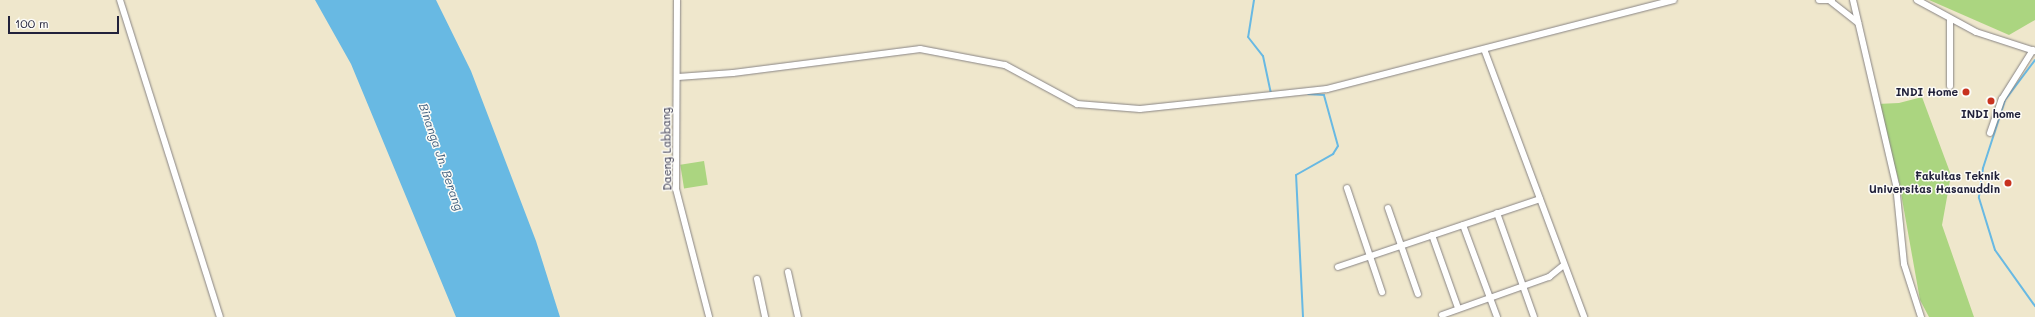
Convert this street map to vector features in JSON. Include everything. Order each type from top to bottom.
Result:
[{"type":"street","points":[[120,0],[220,317]]},
{"type":"street","name":"Daeng Labbang","points":[[677,0],[678,77],[676,189],[709,317]]},
{"type":"street","points":[[678,77],[920,49],[1005,65],[1077,104],[1120,110],[1327,89],[1484,49],[1650,3],[1674,0]]},
{"type":"street","points":[[1819,0],[1831,0],[1858,23]]},
{"type":"street","points":[[1853,0],[1896,185],[1906,270],[1921,317]]},
{"type":"street","points":[[1917,0],[1950,19],[1981,34],[2034,51],[2002,99],[1990,133]]},
{"type":"street","points":[[1950,19],[1950,86]]},
{"type":"street","points":[[1484,49],[1584,317]]},
{"type":"street","points":[[1347,188],[1382,292]]},
{"type":"street","points":[[1338,266],[1540,199]]},
{"type":"street","points":[[1388,208],[1418,294]]},
{"type":"street","points":[[1497,213],[1534,317]]},
{"type":"street","points":[[1463,224],[1498,317]]},
{"type":"street","points":[[1432,235],[1458,308]]},
{"type":"street","points":[[1442,314],[1556,274],[1564,265]]},
{"type":"street","points":[[788,272],[798,317]]},
{"type":"street","points":[[757,280],[765,317]]},
{"type":"green space","points":[[1929,0],[2035,0],[2035,20],[2009,35]]},
{"type":"green space","points":[[1922,97],[1951,175],[1942,225],[1974,317],[1929,317],[1920,300],[1899,182],[1877,104],[1899,103]]},
{"type":"green space","points":[[704,161],[708,185],[684,188],[680,165]]},
{"type":"water","name":"Binanga Jn. Berang","points":[[315,0],[436,0],[471,71],[536,241],[560,317],[456,317],[351,64]]},
{"type":"waterway","points":[[1254,0],[1248,37],[1263,56],[1271,93]]},
{"type":"waterway","points":[[2035,60],[2005,100],[1983,168],[1979,198],[1995,250],[2035,306]]},
{"type":"waterway","points":[[1303,317],[1296,175],[1333,154],[1338,146],[1324,95],[1308,94]]},
{"type":"place","name":"INDI Home","points":[[1966,92]]},
{"type":"place","name":"INDI home","points":[[1991,101]]},
{"type":"place","name":"Fakultas Teknik Universitas Hasanuddin","points":[[2008,183]]}]
